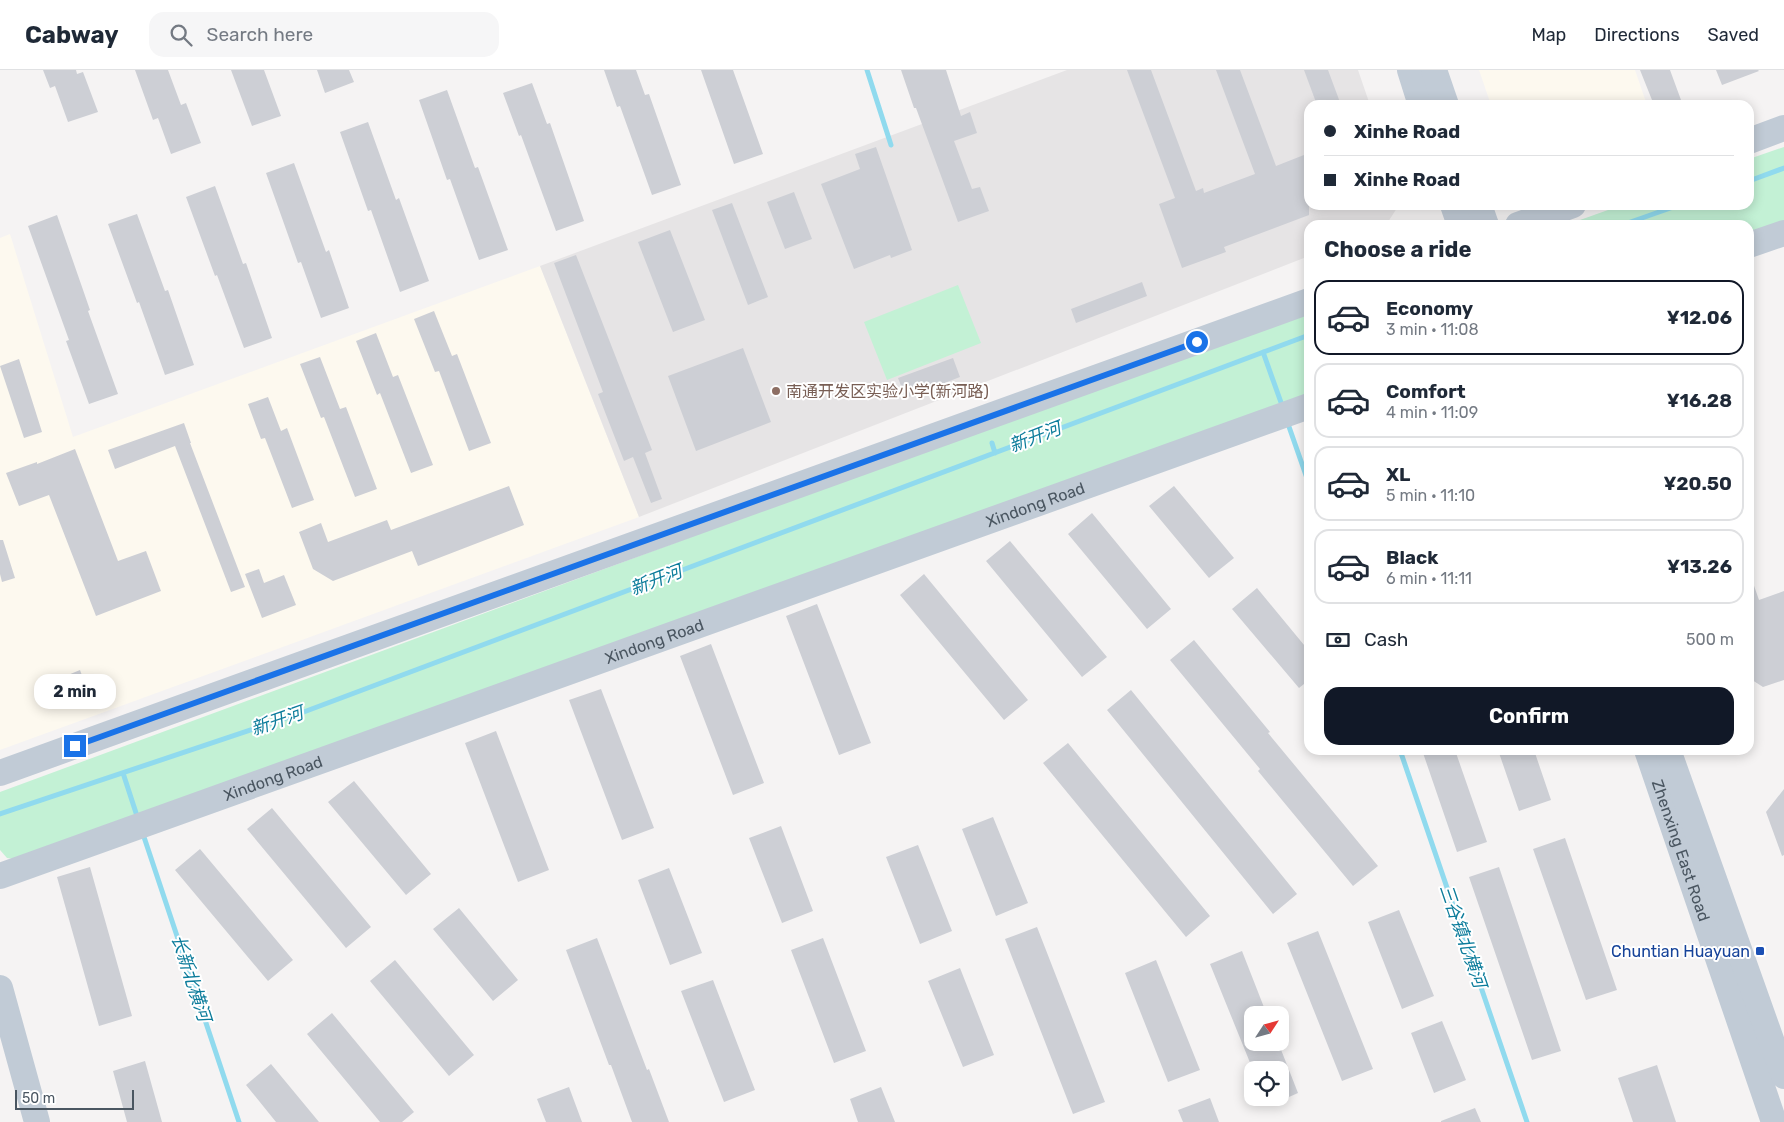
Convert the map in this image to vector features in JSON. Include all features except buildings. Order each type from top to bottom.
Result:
[{"type":"street","points":[[1410,70],[1419,100]]},
{"type":"street","points":[[1434,70],[1444,100]]},
{"type":"street","points":[[1754,138],[1784,128]]},
{"type":"street","points":[[1532,220],[1559,210]]},
{"type":"street","points":[[1754,243],[1784,232]]},
{"type":"street","points":[[0,773],[1304,303]]},
{"type":"street","name":"Xindong Road","points":[[0,876],[1304,408]]},
{"type":"street","name":"Zhenxing East Road","points":[[1649,755],[1774,1122]]},
{"type":"street","name":"Zhenxing East Road","points":[[1670,755],[1784,1076]]},
{"type":"street","points":[[0,988],[37,1122]]},
{"type":"shaded area","name":"南通开发区实验小学(新河路)","points":[[1067,70],[1358,70],[1368,100],[1304,100],[1304,210],[1396,210],[1389,220],[1304,220],[1304,258],[639,517],[540,266]]},
{"type":"shaded area","points":[[1479,70],[1635,70],[1645,100],[1489,100]]},
{"type":"shaded area","points":[[10,234],[73,437],[540,266],[639,517],[0,750],[0,238]]},
{"type":"green space","points":[[1784,147],[1784,224],[1754,235],[1754,220],[1580,220],[1608,210],[1754,210],[1754,157]]},
{"type":"green space","points":[[958,285],[981,343],[887,380],[864,322]]},
{"type":"green space","points":[[1304,311],[1304,398],[14,859],[7,858],[0,850],[0,792]]},
{"type":"waterway","points":[[867,70],[891,145]]},
{"type":"waterway","name":"新开河","points":[[1754,179],[1784,168]]},
{"type":"waterway","name":"新开河","points":[[1636,220],[1665,210]]},
{"type":"waterway","name":"新开河","points":[[0,814],[301,713],[1304,337]]},
{"type":"waterway","name":"三谷镇北横河","points":[[1263,352],[1283,408]]},
{"type":"waterway","name":"三谷镇北横河","points":[[1287,421],[1304,470]]},
{"type":"waterway","points":[[992,443],[995,453]]},
{"type":"waterway","name":"三谷镇北横河","points":[[1402,755],[1527,1122]]},
{"type":"waterway","name":"长新北横河","points":[[123,773],[137,816]]},
{"type":"waterway","name":"长新北横河","points":[[143,834],[239,1122]]},
{"type":"place","name":"南通开发区实验小学(新河路)","points":[[776,391]]},
{"type":"place","name":"Chuntian Huayuan","points":[[1760,951]]},
{"type":"route","points":[[75,746],[1197,342]]}]
